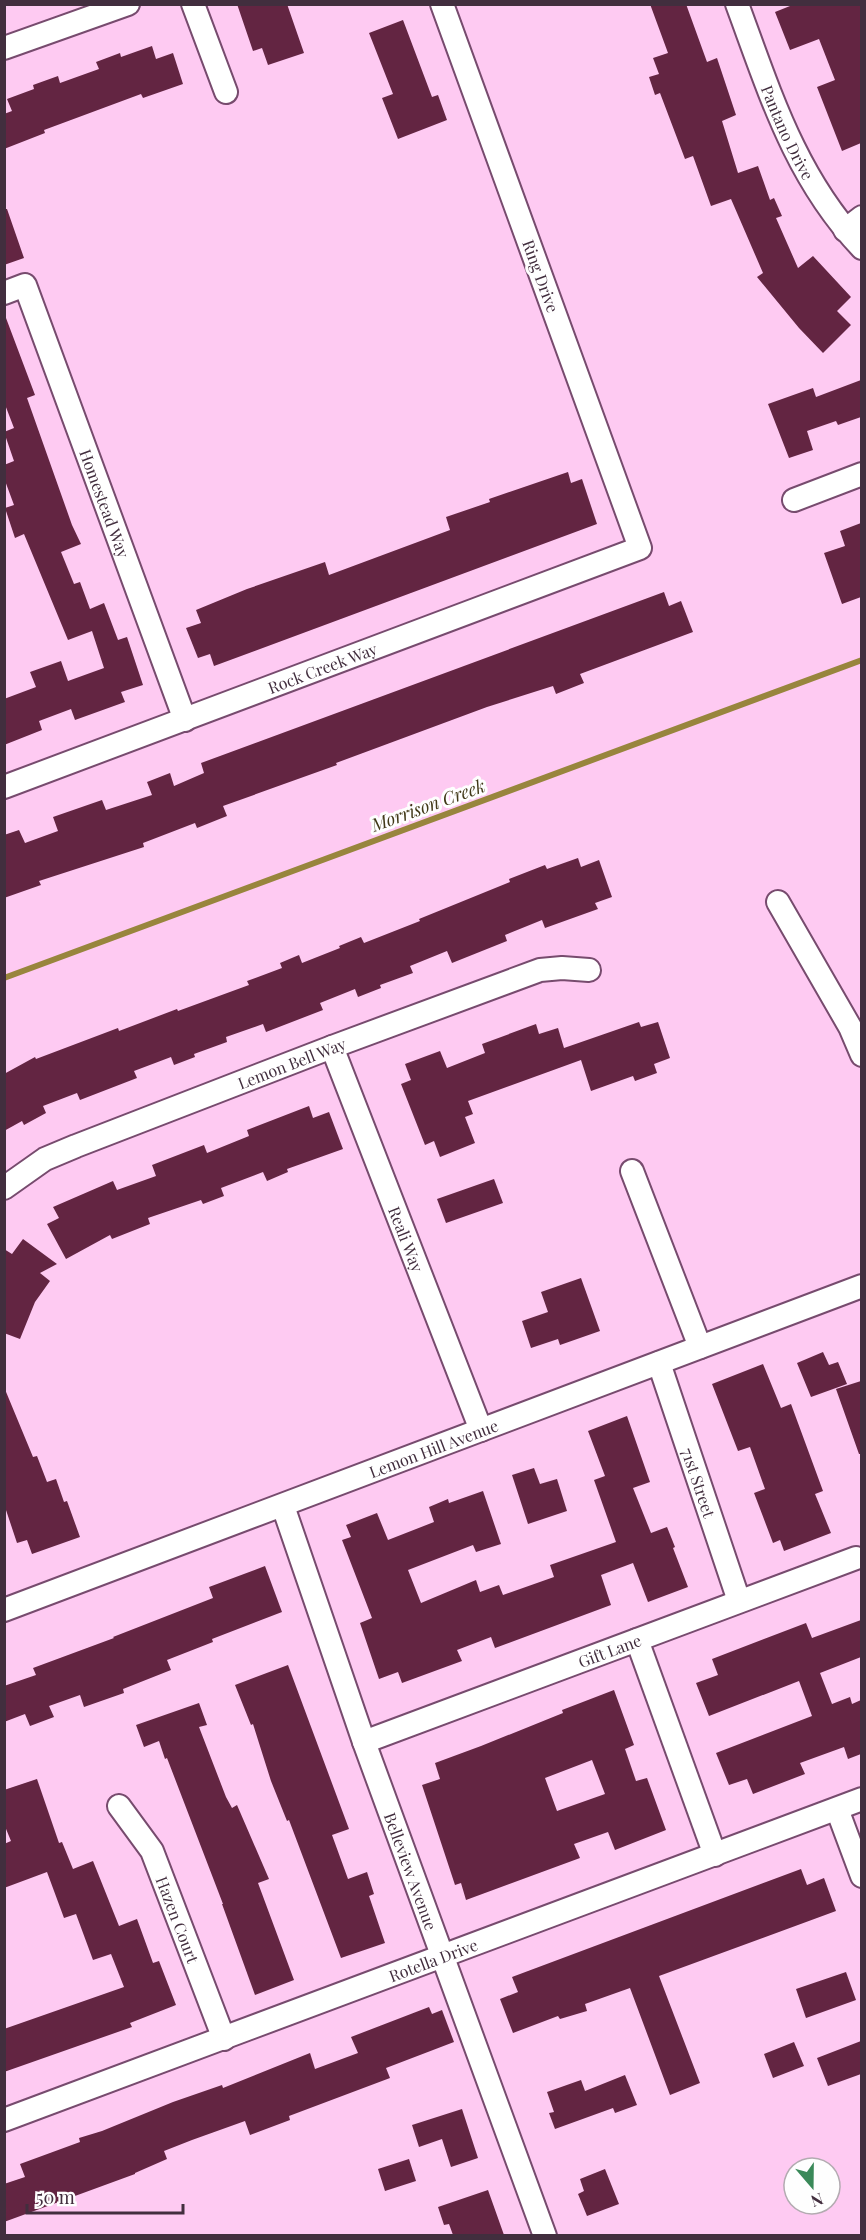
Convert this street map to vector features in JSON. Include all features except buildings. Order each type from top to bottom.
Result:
[{"type":"street","points":[[4,48],[128,4]]},
{"type":"street","points":[[194,4],[226,92]]},
{"type":"street","name":"Ring Drive","points":[[442,4],[640,549]]},
{"type":"street","name":"Pantano Drive","points":[[737,4],[794,152],[816,190],[853,223],[861,248]]},
{"type":"street","name":"Homestead Way","points":[[15,289],[185,720]]},
{"type":"street","points":[[794,500],[861,474]]},
{"type":"street","name":"Rock Creek Way","points":[[4,787],[640,549]]},
{"type":"street","points":[[778,902],[850,1027],[861,1055]]},
{"type":"street","name":"Lemon Bell Way","points":[[4,1188],[45,1159],[332,1047],[540,970],[562,968],[589,970]]},
{"type":"street","name":"Reali Way","points":[[332,1047],[481,1430]]},
{"type":"street","points":[[632,1171],[700,1347]]},
{"type":"street","name":"Lemon Hill Avenue","points":[[4,1610],[861,1286]]},
{"type":"street","name":"71st Street","points":[[659,1363],[739,1601]]},
{"type":"street","name":"Belleview Avenue","points":[[283,1506],[364,1742],[545,2235]]},
{"type":"street","name":"Gift Lane","points":[[364,1742],[856,1557]]},
{"type":"street","points":[[637,1640],[715,1855]]},
{"type":"street","name":"Rotella Drive","points":[[4,2120],[861,1800]]},
{"type":"street","name":"Hazen Court","points":[[119,1806],[152,1851],[224,2038]]},
{"type":"street","points":[[837,1809],[861,1876]]},
{"type":"waterway","name":"Morrison Creek","points":[[4,978],[862,660]]}]
